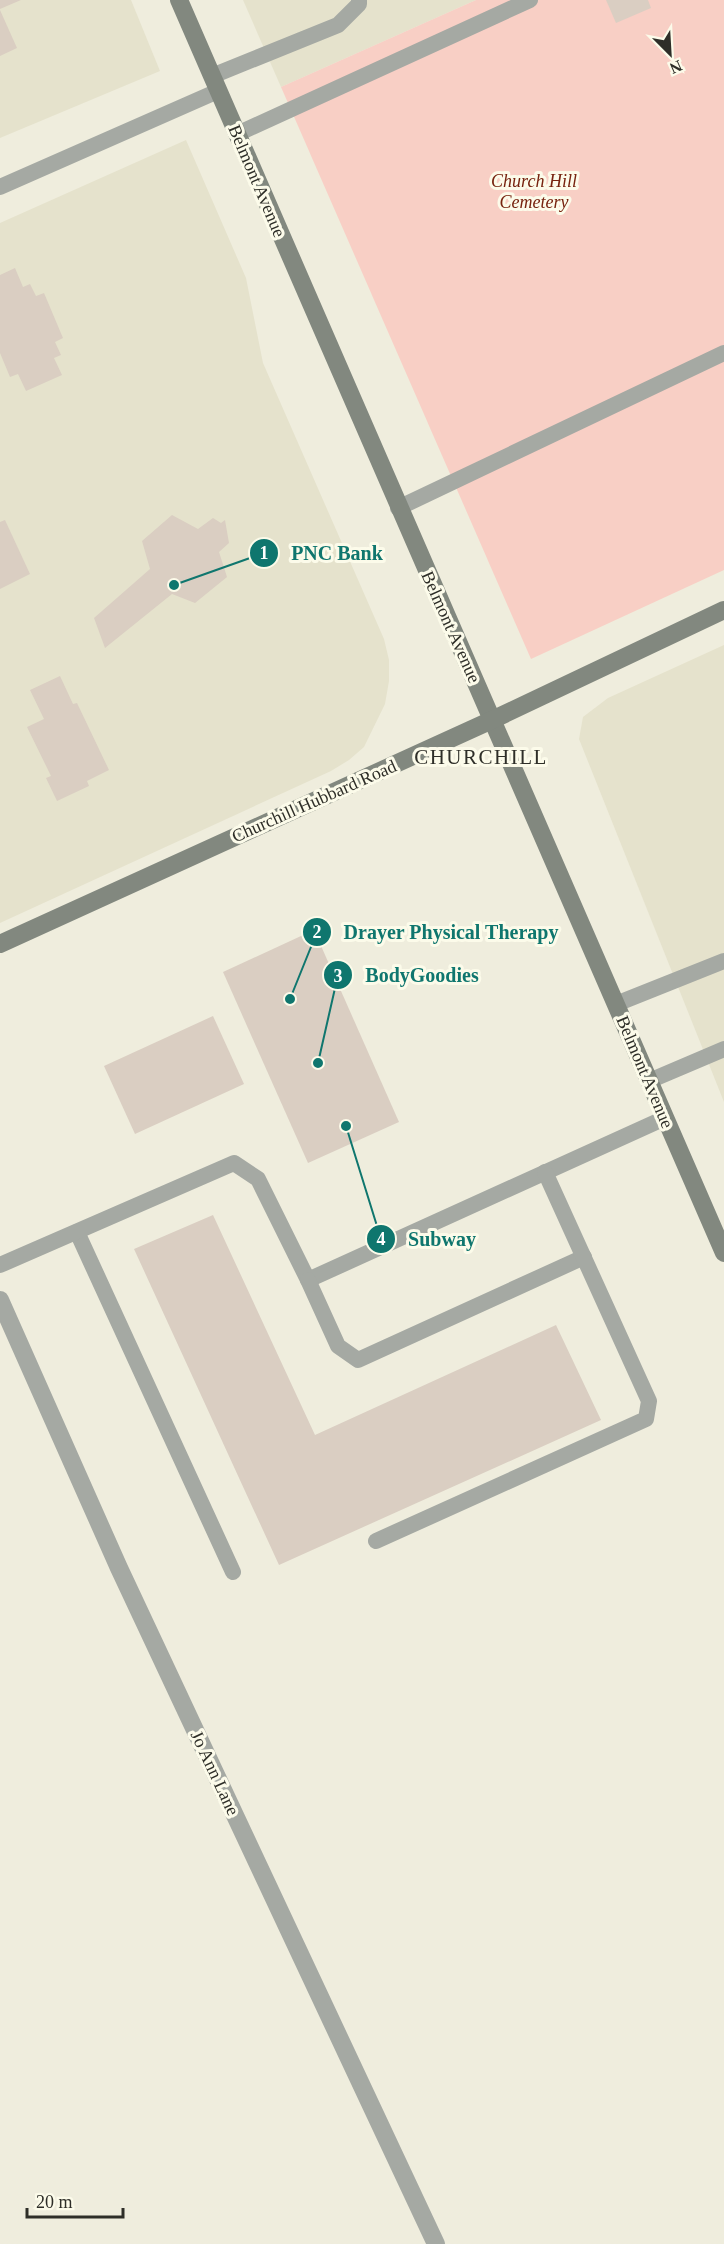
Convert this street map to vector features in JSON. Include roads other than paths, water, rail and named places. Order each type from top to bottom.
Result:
[{"type":"main road","name":"Belmont Avenue","points":[[179,0],[724,1253]]},
{"type":"main road","name":"Churchill Hubbard Road","points":[[0,944],[492,720],[724,610]]},
{"type":"street","name":"Jo Ann Lane","points":[[0,1300],[119,1568],[435,2244]]},
{"type":"lane","points":[[0,187],[338,25],[359,4],[360,0]]},
{"type":"lane","points":[[237,134],[530,0]]},
{"type":"lane","points":[[398,508],[724,353]]},
{"type":"lane","points":[[616,1004],[724,961]]},
{"type":"lane","points":[[649,1081],[724,1049]]},
{"type":"lane","points":[[308,1280],[665,1118]]},
{"type":"lane","points":[[0,1265],[234,1162],[258,1179],[338,1346],[358,1360],[584,1257]]},
{"type":"lane","points":[[376,1541],[646,1419],[649,1401],[545,1172]]},
{"type":"lane","points":[[77,1232],[233,1572]]},
{"type":"place","name":"PNC Bank","points":[[174,585]]},
{"type":"place","name":"Drayer Physical Therapy","points":[[290,999]]},
{"type":"place","name":"BodyGoodies","points":[[318,1063]]},
{"type":"place","name":"Subway","points":[[346,1126]]},
{"type":"district","name":"CHURCHILL","points":[[481,757]]},
{"type":"park label","name":"Church Hill Cemetery","points":[[534,192]]}]
